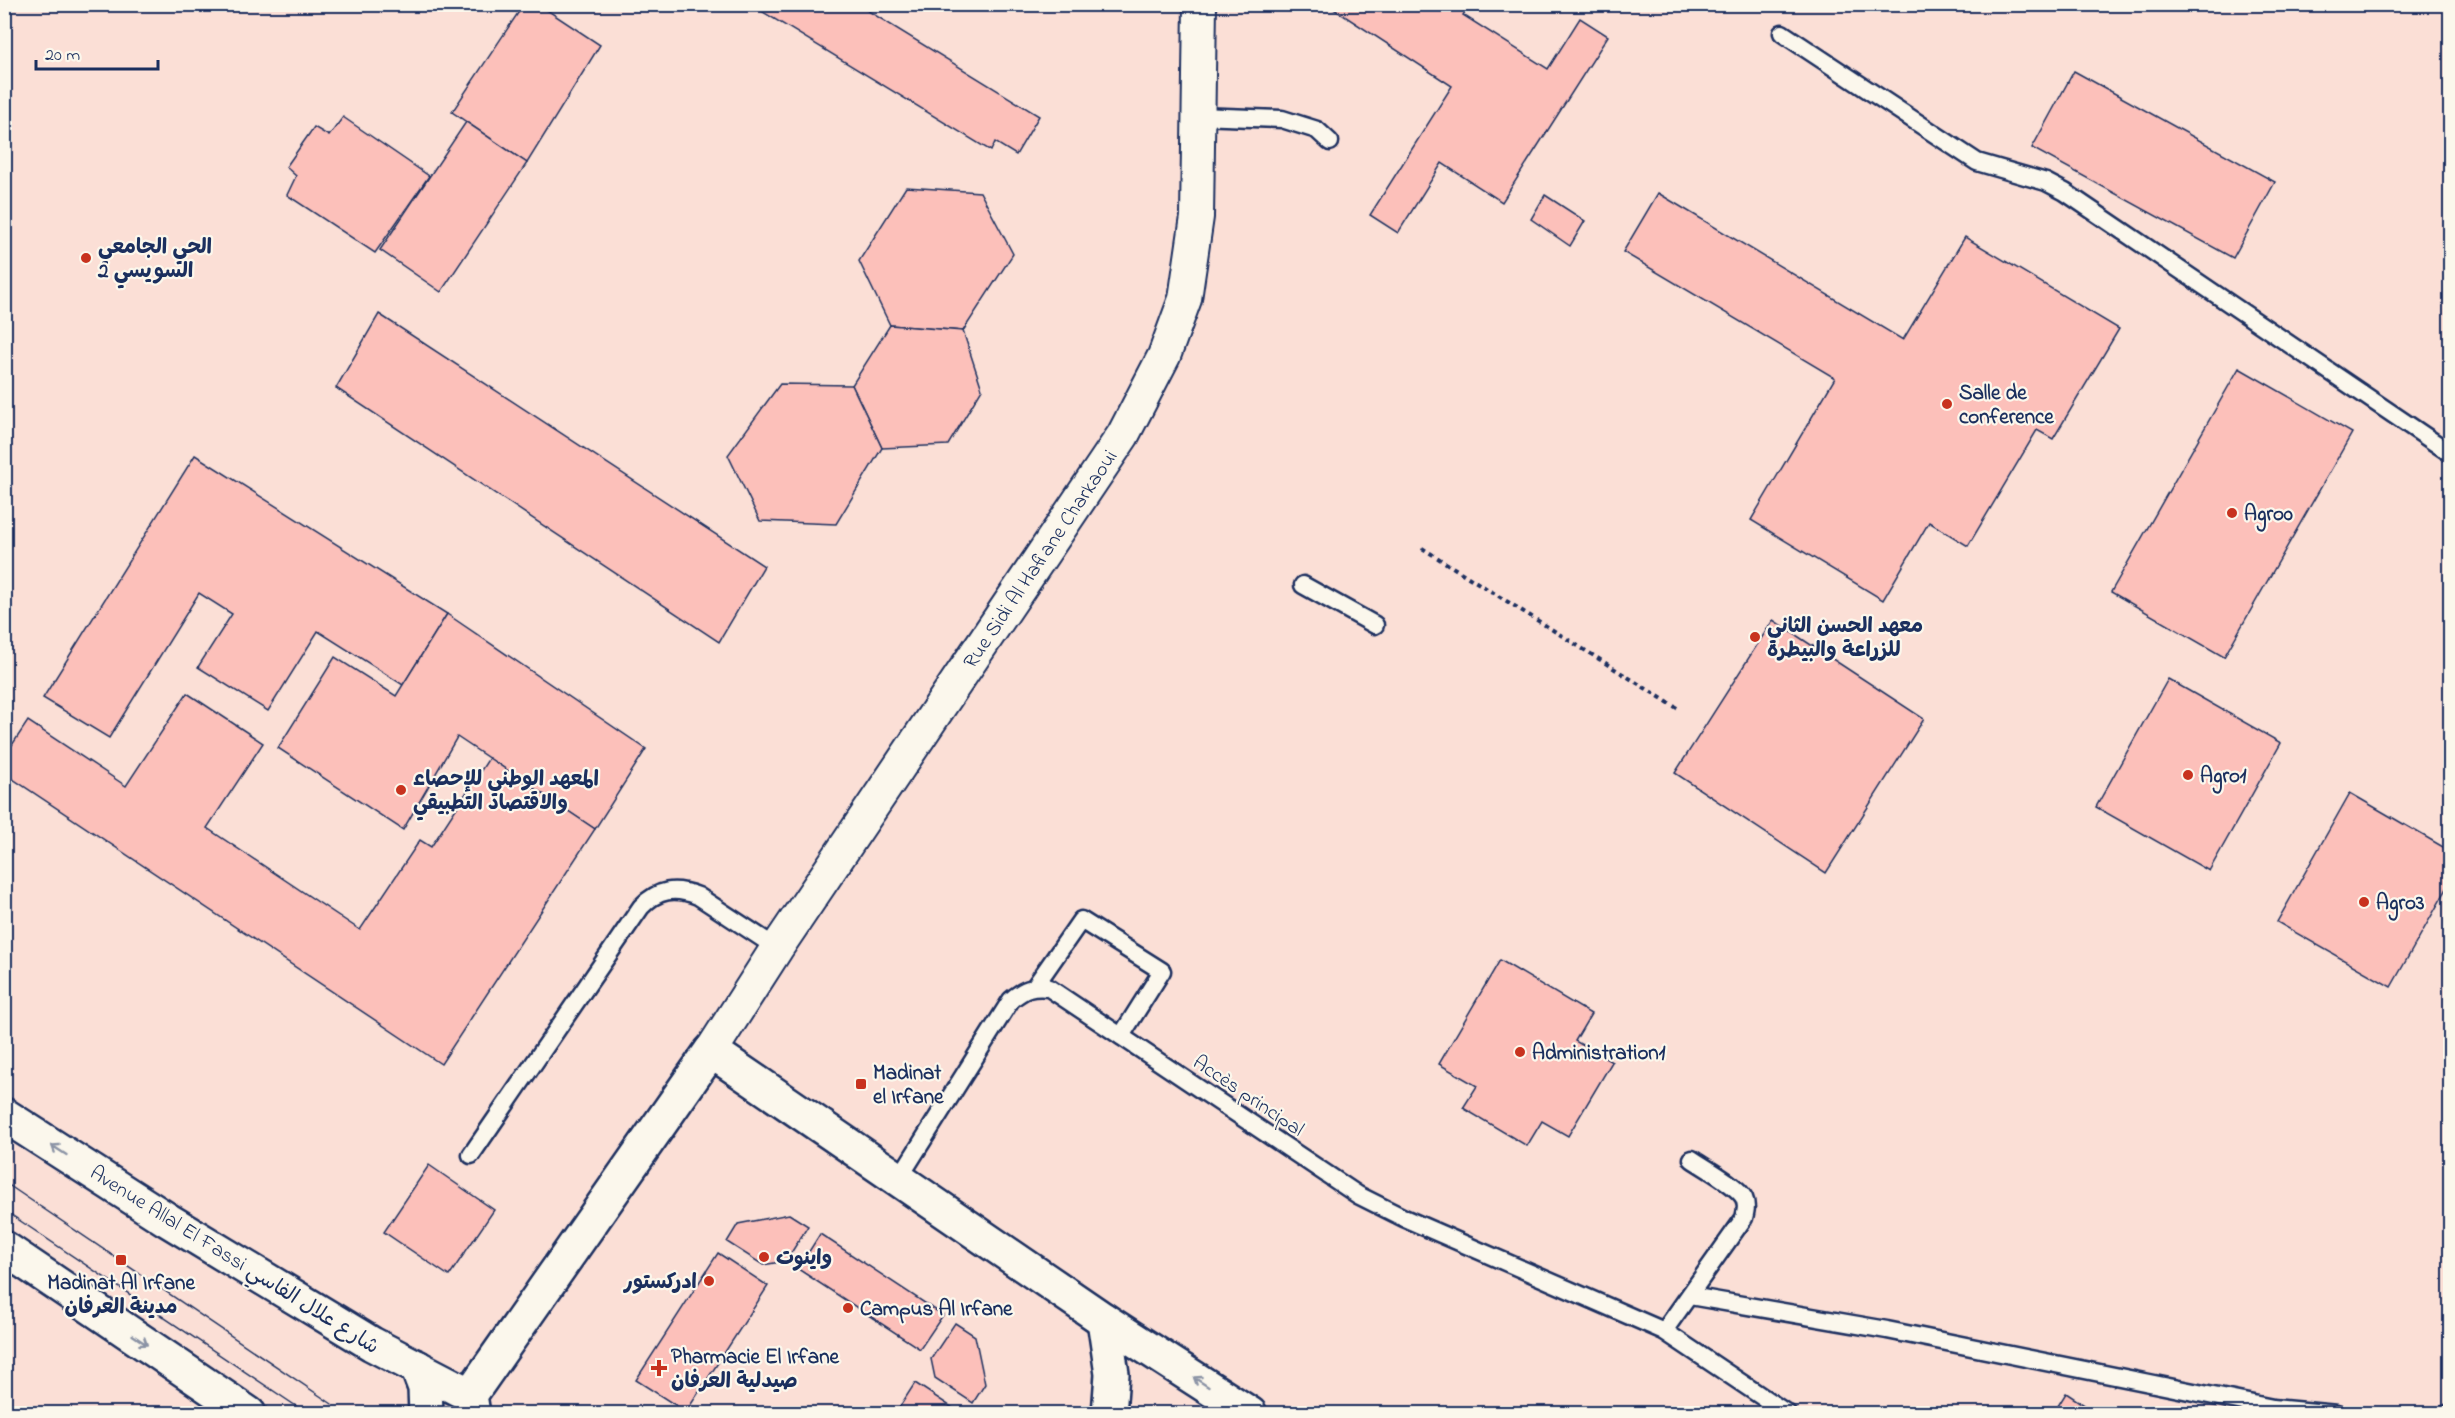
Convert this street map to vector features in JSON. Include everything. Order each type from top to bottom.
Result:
[{"type":"street","name":"Rue Sidi Al Hafiane Charkaoui","points":[[711,1051],[777,948],[1123,435],[1164,356],[1185,299],[1195,229],[1200,4]]},
{"type":"street","points":[[472,1404],[711,1051],[1104,1320],[1250,1413]]},
{"type":"street","name":"Avenue Allal El Fassi شارع علال الفاسي","points":[[4,1115],[206,1243],[372,1344],[417,1367],[472,1404]]},
{"type":"street","points":[[4,1248],[249,1413]]},
{"type":"street","points":[[1104,1320],[1112,1374],[1109,1413]]},
{"type":"street","points":[[417,1367],[425,1388],[426,1413]]},
{"type":"lane","points":[[1782,33],[1977,162],[2046,182],[2065,192],[2451,453]]},
{"type":"lane","points":[[1198,116],[1282,119],[1317,130],[1330,142]]},
{"type":"lane","points":[[1303,585],[1375,625]]},
{"type":"lane","points":[[471,1155],[634,916],[649,898],[661,892],[686,891],[698,896],[777,948]]},
{"type":"lane","points":[[898,1180],[1011,1000],[1023,990],[1035,987],[1081,920],[1162,971],[1121,1036]]},
{"type":"lane","name":"Accès principal","points":[[1035,987],[1049,988],[1358,1195],[1404,1218],[1664,1331],[1788,1413]]},
{"type":"lane","points":[[1664,1331],[1744,1218],[1746,1207],[1743,1196],[1692,1159]]},
{"type":"lane","points":[[1690,1296],[1887,1330],[2273,1408],[2337,1413]]},
{"type":"path","points":[[1422,548],[1677,708]]},
{"type":"shaded area","points":[[4,5],[2450,5],[2450,1413],[5,1413]]},
{"type":"building","points":[[524,4],[538,4],[600,45],[527,163],[452,112]]},
{"type":"building","points":[[750,4],[857,4],[1039,116],[1016,155],[995,142],[991,151]]},
{"type":"building","points":[[1326,4],[1470,4],[1463,15],[1548,69],[1580,18],[1608,36],[1502,202],[1442,163],[1398,233],[1370,215],[1452,86]]},
{"type":"building","points":[[2074,71],[2275,182],[2233,258],[2032,148]]},
{"type":"building","points":[[343,117],[429,176],[375,253],[287,195],[296,176],[286,167],[314,127],[329,136]]},
{"type":"building","points":[[466,122],[527,163],[441,292],[380,250]]},
{"type":"building","points":[[906,187],[980,192],[1013,254],[963,331],[890,325],[859,261]]},
{"type":"building","name":"Salle de conference","points":[[1658,193],[1903,340],[1965,237],[2119,329],[2053,439],[2037,430],[1968,546],[1929,522],[1883,600],[1751,520],[1835,378],[1623,252]]},
{"type":"building","points":[[1545,195],[1585,221],[1570,246],[1531,219]]},
{"type":"building","points":[[379,314],[764,566],[719,642],[336,388]]},
{"type":"building","points":[[890,325],[963,331],[982,389],[948,445],[882,448],[852,385]]},
{"type":"building","name":"Agro0","points":[[2239,368],[2352,433],[2224,657],[2111,592]]},
{"type":"building","points":[[780,384],[852,385],[882,448],[836,524],[760,521],[728,455]]},
{"type":"building","points":[[195,455],[447,614],[403,685],[318,631],[268,711],[198,667],[232,614],[199,593],[109,738],[43,698]]},
{"type":"building","points":[[447,614],[646,749],[595,829],[457,737],[403,830],[278,748],[335,657],[396,696]]},
{"type":"building","points":[[1773,620],[1924,719],[1826,873],[1675,773]]},
{"type":"building","name":"Agro1","points":[[2168,679],[2281,743],[2209,871],[2096,807]]},
{"type":"building","points":[[187,693],[263,743],[207,828],[360,930],[420,840],[431,847],[489,758],[595,829],[441,1064],[4,773],[4,757],[28,721],[126,786]]},
{"type":"building","name":"Agro3","points":[[2350,793],[2450,851],[2450,883],[2391,987],[2277,922]]},
{"type":"building","name":"Administration1","points":[[1500,960],[1591,1014],[1575,1041],[1612,1062],[1568,1136],[1542,1121],[1527,1146],[1463,1108],[1477,1086],[1439,1064]]},
{"type":"building","points":[[429,1165],[494,1210],[449,1276],[384,1232]]},
{"type":"building","points":[[789,1214],[808,1226],[786,1261],[763,1265],[727,1242],[738,1224]]},
{"type":"building","points":[[820,1234],[943,1315],[920,1349],[798,1269]]},
{"type":"building","points":[[718,1253],[768,1286],[686,1412],[636,1380]]},
{"type":"building","points":[[955,1323],[975,1336],[985,1384],[973,1403],[935,1378],[931,1359]]},
{"type":"building","points":[[915,1383],[962,1414],[895,1414]]},
{"type":"building","points":[[2066,1393],[2098,1414],[2053,1414]]},
{"type":"tram line","points":[[4,1182],[332,1404]]},
{"type":"tram line","points":[[4,1210],[308,1414]]},
{"type":"place","name":"الحي الجامعي السويسي 2","points":[[86,258]]},
{"type":"place","name":"Salle de conference","points":[[1947,404]]},
{"type":"place","name":"Agro0","points":[[2232,513]]},
{"type":"place","name":"معهد الحسن الثاني للزراعة والبيطرة","points":[[1755,637]]},
{"type":"place","name":"Agro1","points":[[2188,775]]},
{"type":"place","name":"المعهد الوطني للإحصاء والاقتصاد التطبيقي","points":[[401,790]]},
{"type":"place","name":"Agro3","points":[[2364,902]]},
{"type":"place","name":"Administration1","points":[[1520,1052]]},
{"type":"place","name":"Madinat el Irfane","points":[[861,1084]]},
{"type":"place","name":"واينوت","points":[[764,1257]]},
{"type":"place","name":"Madinat Al Irfane مدينة العرفان","points":[[121,1260]]},
{"type":"place","name":"ادركستور","points":[[709,1281]]},
{"type":"place","name":"Campus Al Irfane","points":[[848,1308]]},
{"type":"place","name":"Pharmacie El Irfane صيدلية العرفان","points":[[659,1368]]}]
